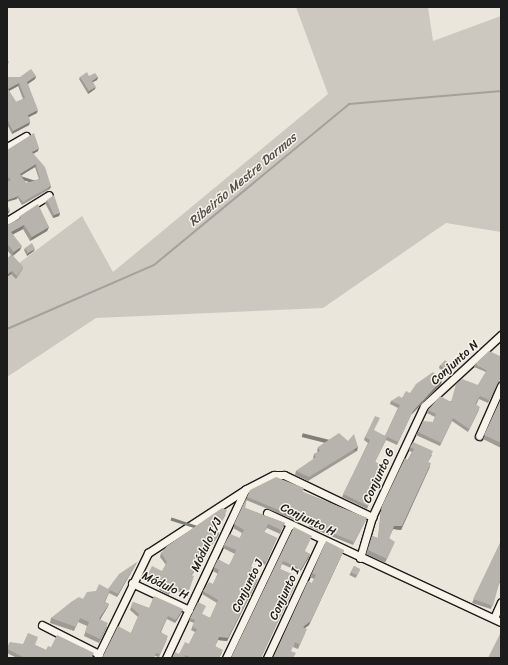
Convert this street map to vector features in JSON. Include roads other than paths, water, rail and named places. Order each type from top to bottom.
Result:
[{"type":"street","points":[[7,148],[26,136]]},
{"type":"street","points":[[7,221],[49,195]]},
{"type":"street","name":"Conjunto N","points":[[424,406],[501,336]]},
{"type":"street","points":[[479,436],[501,386]]},
{"type":"street","name":"Conjunto G","points":[[360,558],[372,517],[424,406]]},
{"type":"street","points":[[42,624],[98,656],[132,583],[148,553],[246,489],[274,475],[284,475],[372,517]]},
{"type":"street","name":"Módulo I/J","points":[[166,658],[246,489]]},
{"type":"street","name":"Conjunto H","points":[[267,513],[360,558],[501,622]]},
{"type":"street","name":"Conjunto J","points":[[226,658],[290,524]]},
{"type":"street","name":"Conjunto I","points":[[267,658],[322,540]]},
{"type":"street","name":"Módulo H","points":[[132,583],[189,610]]},
{"type":"street","points":[[494,618],[501,602]]},
{"type":"waterway","name":"Ribeirão Mestre Darmas","points":[[7,329],[154,265],[349,104],[501,91]]}]
